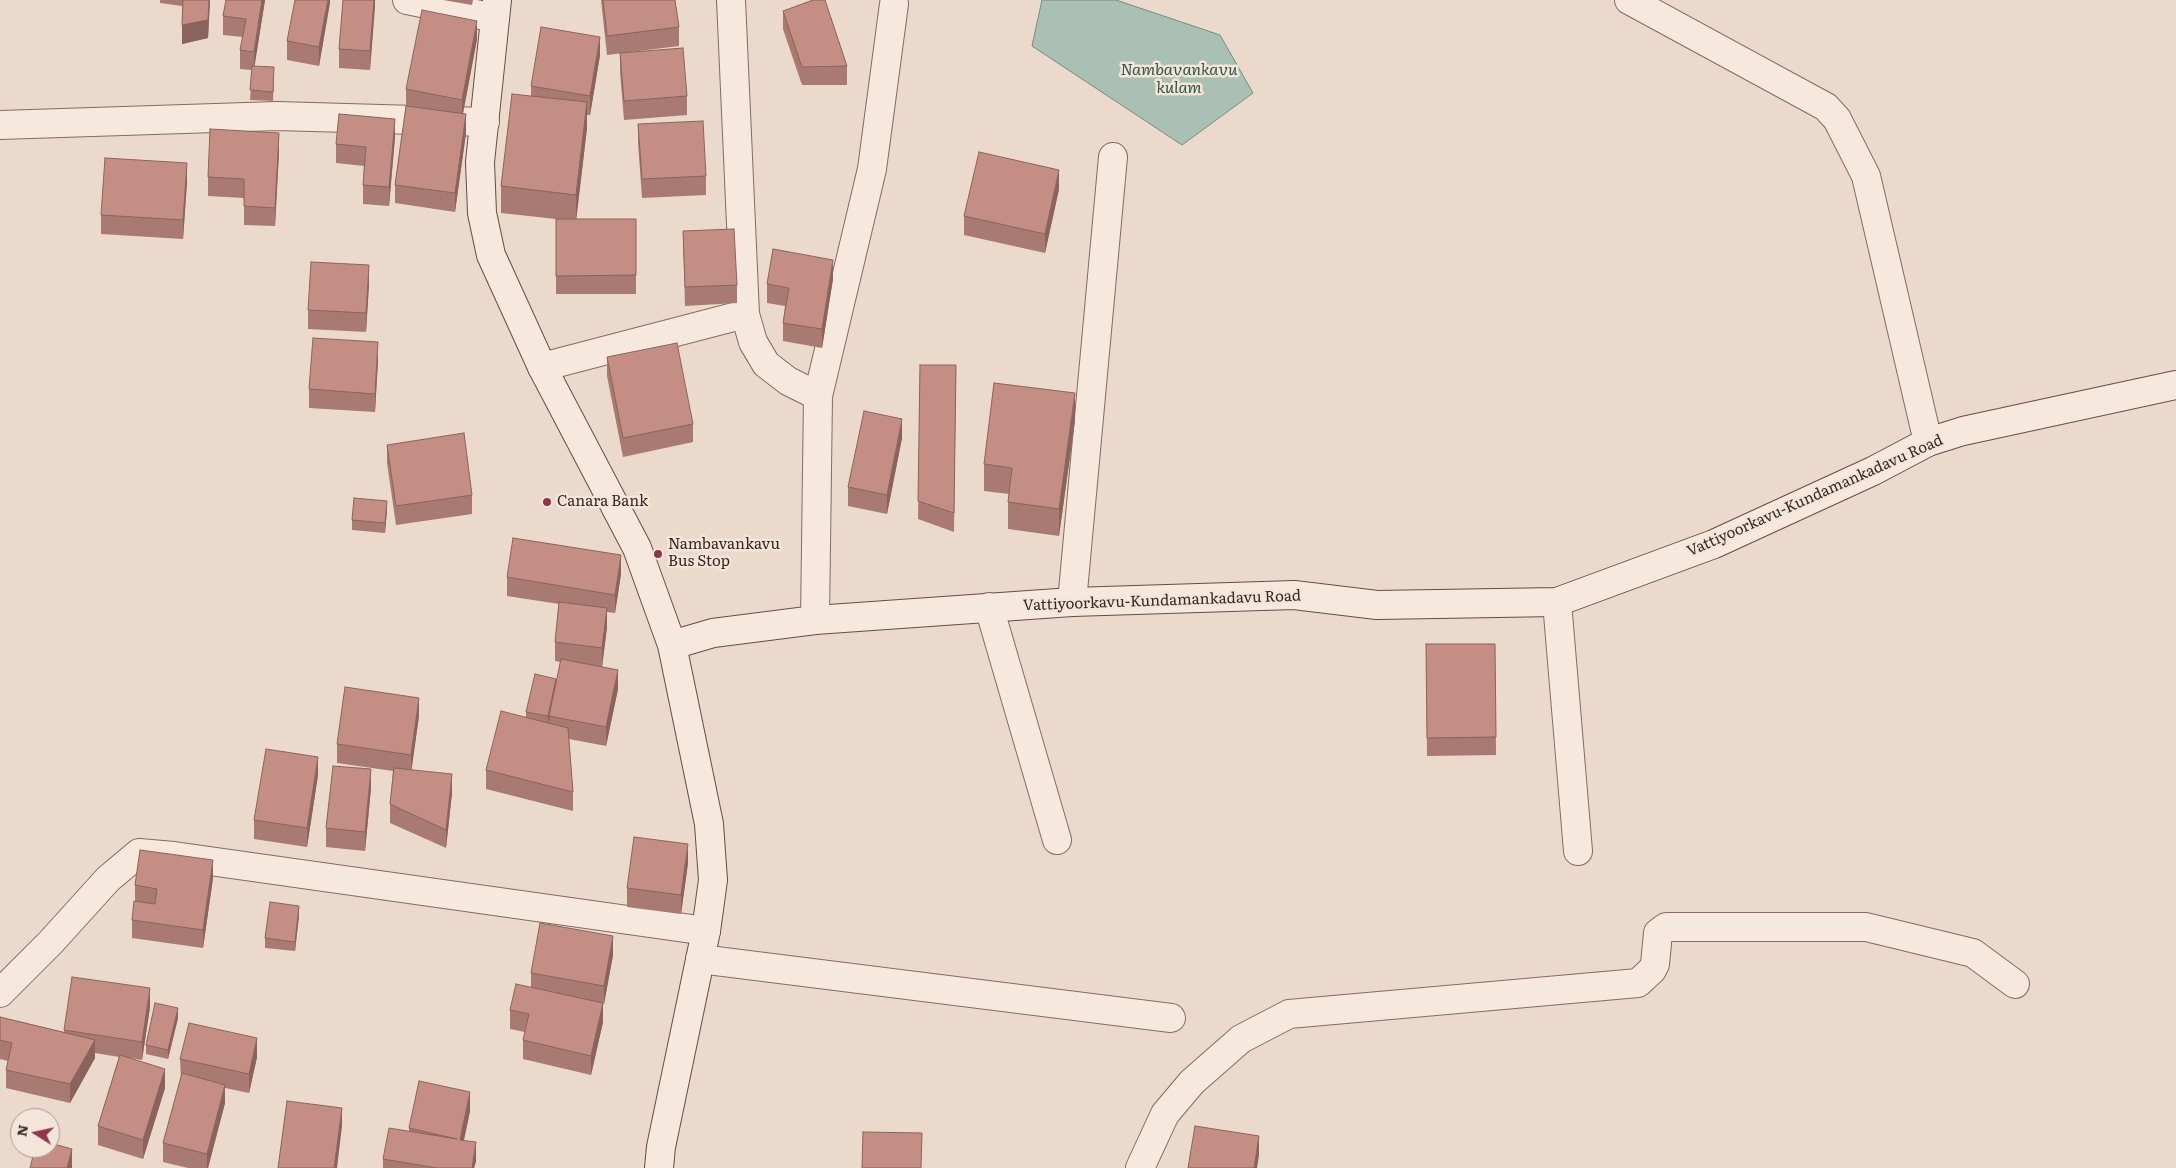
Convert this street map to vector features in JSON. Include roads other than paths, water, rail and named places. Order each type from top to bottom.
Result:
[{"type":"street","points":[[407,0],[496,9],[480,162],[482,205],[491,255],[542,367],[636,548],[672,645],[709,824],[713,880],[706,931],[661,1147],[659,1168]]},
{"type":"street","points":[[731,0],[745,314],[753,342],[766,364],[788,381],[818,396]]},
{"type":"street","points":[[1629,0],[1826,107],[1837,119],[1866,176],[1928,442]]},
{"type":"street","points":[[815,620],[818,396],[872,169],[894,4]]},
{"type":"street","points":[[0,125],[277,116],[485,122]]},
{"type":"street","points":[[1072,602],[1113,157]]},
{"type":"street","points":[[542,367],[745,314]]},
{"type":"street","name":"Vattiyoorkavu-Kundamankadavu Road","points":[[672,645],[713,633],[815,620],[1072,602],[1294,595],[1377,605],[1557,602],[1714,544],[1873,471],[1928,442],[1963,431],[2176,386]]},
{"type":"street","points":[[1557,602],[1578,851]]},
{"type":"street","points":[[989,607],[1057,840]]},
{"type":"street","points":[[0,993],[51,942],[108,879],[139,853],[174,856],[706,931]]},
{"type":"street","points":[[1140,1168],[1164,1114],[1192,1082],[1241,1039],[1289,1014],[1638,983],[1652,970],[1655,964],[1658,933],[1666,927],[1866,927],[1973,953],[2015,984]]},
{"type":"street","points":[[700,959],[1171,1018]]},
{"type":"water","name":"Nambavankavu kulam","points":[[1042,0],[1116,0],[1220,35],[1253,93],[1182,145],[1032,46]]},
{"type":"place","name":"Canara Bank","points":[[547,502]]},
{"type":"place","name":"Nambavankavu Bus Stop","points":[[658,554]]}]
